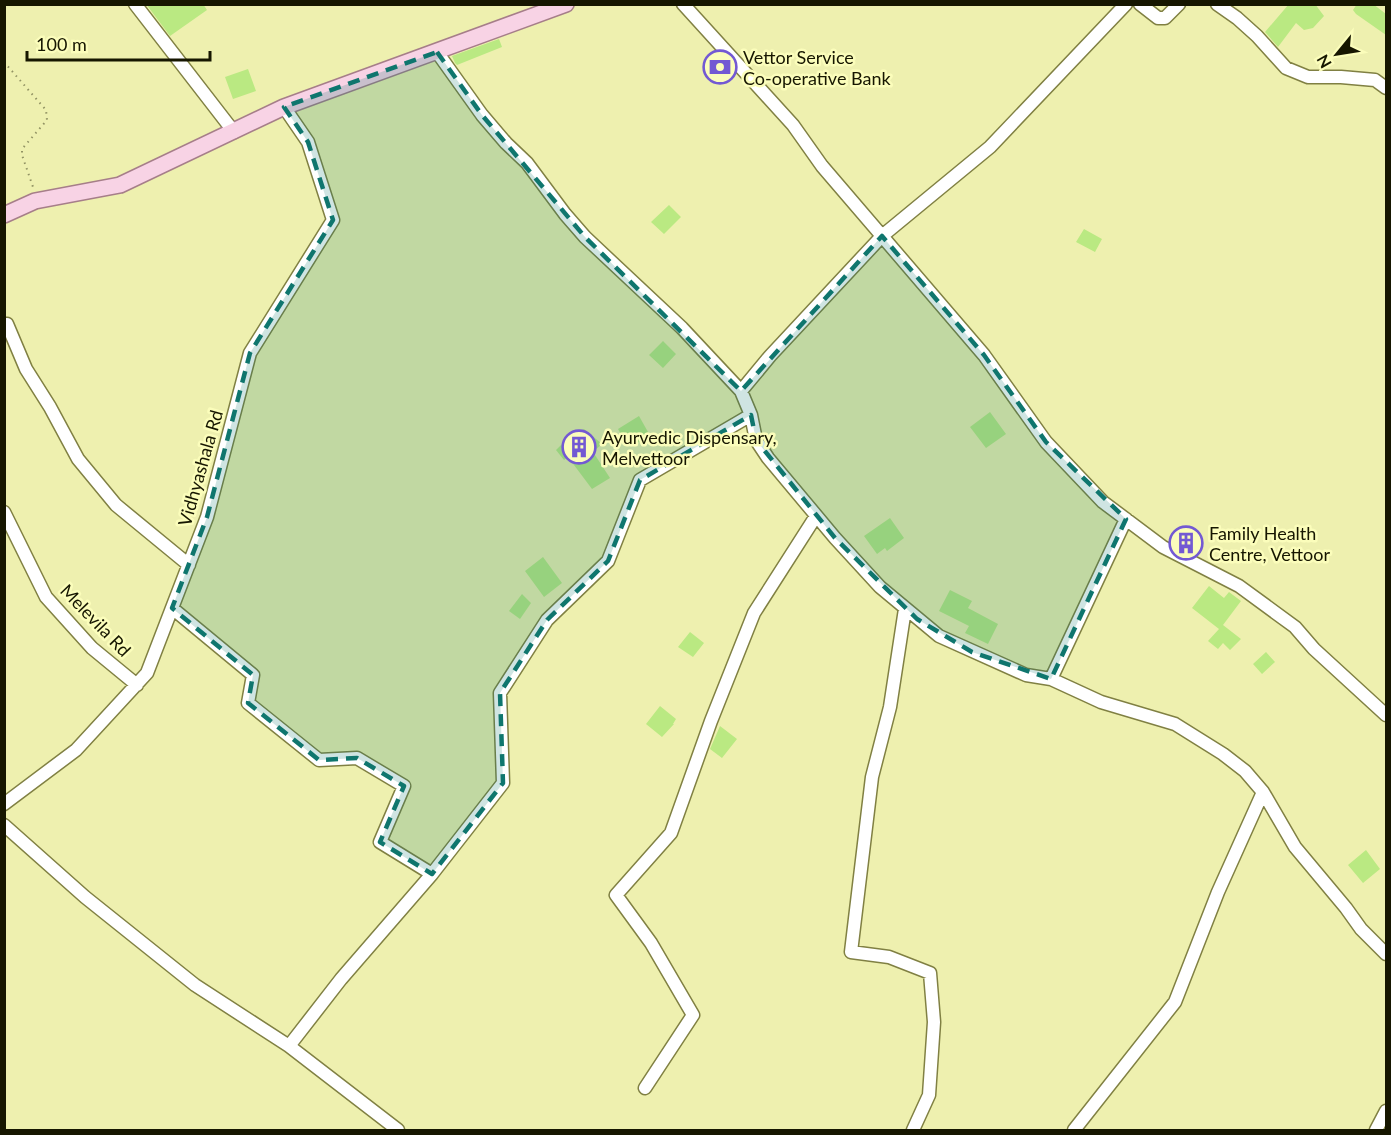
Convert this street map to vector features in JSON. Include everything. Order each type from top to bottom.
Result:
[{"type":"main road","points":[[4,215],[38,201],[120,185],[284,107],[566,4]]},
{"type":"street","points":[[135,4],[234,132]]},
{"type":"street","points":[[683,4],[793,124],[822,166],[984,355],[1046,442],[1103,502],[1163,547],[1239,586],[1295,627],[1314,649],[1386,715]]},
{"type":"street","points":[[741,391],[882,236],[990,147],[1126,4]]},
{"type":"street","points":[[1140,4],[1158,18],[1165,18],[1179,4]]},
{"type":"street","points":[[1217,4],[1257,36],[1286,68],[1308,77],[1375,80],[1386,88]]},
{"type":"street","points":[[437,52],[482,115],[527,163],[585,237],[682,328],[741,391],[751,415],[756,440],[768,458],[859,564],[905,609],[939,636],[1026,675],[1051,679],[1101,702],[1175,724],[1245,771],[1263,792],[1295,846],[1361,929],[1386,954]]},
{"type":"street","name":"Vidhyashala Rd","points":[[4,804],[76,750],[147,673],[207,517],[250,353],[333,220],[308,142],[284,107]]},
{"type":"street","points":[[4,324],[7,324],[26,369],[78,459],[116,505],[189,565]]},
{"type":"street","points":[[289,1046],[341,979],[432,874],[503,783],[500,693],[546,620],[608,561],[640,480],[751,415]]},
{"type":"street","name":"Melevila Rd","points":[[4,512],[46,597],[92,648],[136,685]]},
{"type":"street","points":[[645,1088],[693,1015],[651,943],[616,895],[671,833],[711,721],[754,613],[816,516]]},
{"type":"street","points":[[1051,679],[1126,519]]},
{"type":"street","points":[[172,608],[253,675],[248,703],[319,760],[357,758],[404,786],[380,842],[432,874]]},
{"type":"street","points":[[905,609],[890,707],[872,777],[851,952],[889,957],[930,973],[934,1022],[929,1095],[913,1131]]},
{"type":"street","points":[[1074,1131],[1175,1002],[1218,892],[1263,792]]},
{"type":"street","points":[[4,825],[85,897],[195,985],[289,1046],[398,1131]]},
{"type":"street","points":[[1376,1131],[1386,1111]]},
{"type":"path","points":[[4,62],[46,110],[47,120],[22,149],[38,201]]},
{"type":"highlighted area","points":[[437,52],[482,115],[585,237],[741,391],[882,236],[984,355],[1046,442],[1126,519],[1051,679],[972,652],[917,619],[835,538],[756,440],[751,415],[640,480],[608,561],[547,620],[500,693],[503,783],[432,874],[380,842],[404,786],[357,758],[319,760],[248,703],[253,675],[172,608],[207,517],[250,353],[333,220],[308,142],[284,107]]},
{"type":"building","points":[[146,4],[203,4],[207,10],[170,36]]},
{"type":"building","points":[[1289,4],[1315,4],[1324,16],[1313,28],[1304,30],[1296,23],[1278,47],[1265,32]]},
{"type":"building","points":[[1357,4],[1373,4],[1386,14],[1386,35],[1356,14],[1353,10]]},
{"type":"building","points":[[499,39],[502,47],[457,65],[455,63],[452,56]]},
{"type":"building","points":[[248,69],[256,91],[233,99],[225,77]]},
{"type":"building","points":[[669,205],[681,217],[664,234],[651,222]]},
{"type":"building","points":[[1084,229],[1102,239],[1095,252],[1076,242]]},
{"type":"building","points":[[663,341],[676,354],[663,368],[649,355]]},
{"type":"building","points":[[990,412],[1006,434],[986,448],[970,427]]},
{"type":"building","points":[[639,416],[648,432],[641,436],[643,440],[627,445],[618,429]]},
{"type":"building","points":[[584,429],[602,444],[593,452],[610,478],[592,489],[568,457],[564,460],[556,450],[566,440]]},
{"type":"building","points":[[890,518],[904,538],[887,551],[885,548],[877,554],[864,536]]},
{"type":"building","name":"Family Health Centre, Vettoor","points":[[1184,527],[1200,539],[1191,552],[1173,543]]},
{"type":"building","points":[[543,557],[562,583],[544,597],[525,571]]},
{"type":"building","points":[[1209,586],[1224,598],[1229,592],[1241,601],[1223,625],[1241,639],[1230,650],[1223,643],[1218,649],[1208,641],[1219,629],[1192,608]]},
{"type":"building","points":[[950,590],[972,601],[968,608],[998,624],[988,644],[965,633],[969,626],[939,611]]},
{"type":"building","points":[[522,594],[531,603],[520,619],[509,611]]},
{"type":"building","points":[[690,632],[704,643],[693,657],[678,647]]},
{"type":"building","points":[[1266,652],[1275,662],[1262,674],[1253,664]]},
{"type":"building","points":[[660,706],[676,719],[662,737],[646,724]]},
{"type":"building","points":[[720,726],[737,739],[722,758],[710,749]]},
{"type":"building","points":[[1366,850],[1380,869],[1363,883],[1348,865]]},
{"type":"place","name":"Vettor Service Co-operative Bank","points":[[720,67]]},
{"type":"place","name":"Ayurvedic Dispensary, Melvettoor","points":[[579,447]]},
{"type":"place","name":"Family Health Centre, Vettoor","points":[[1186,543]]}]
